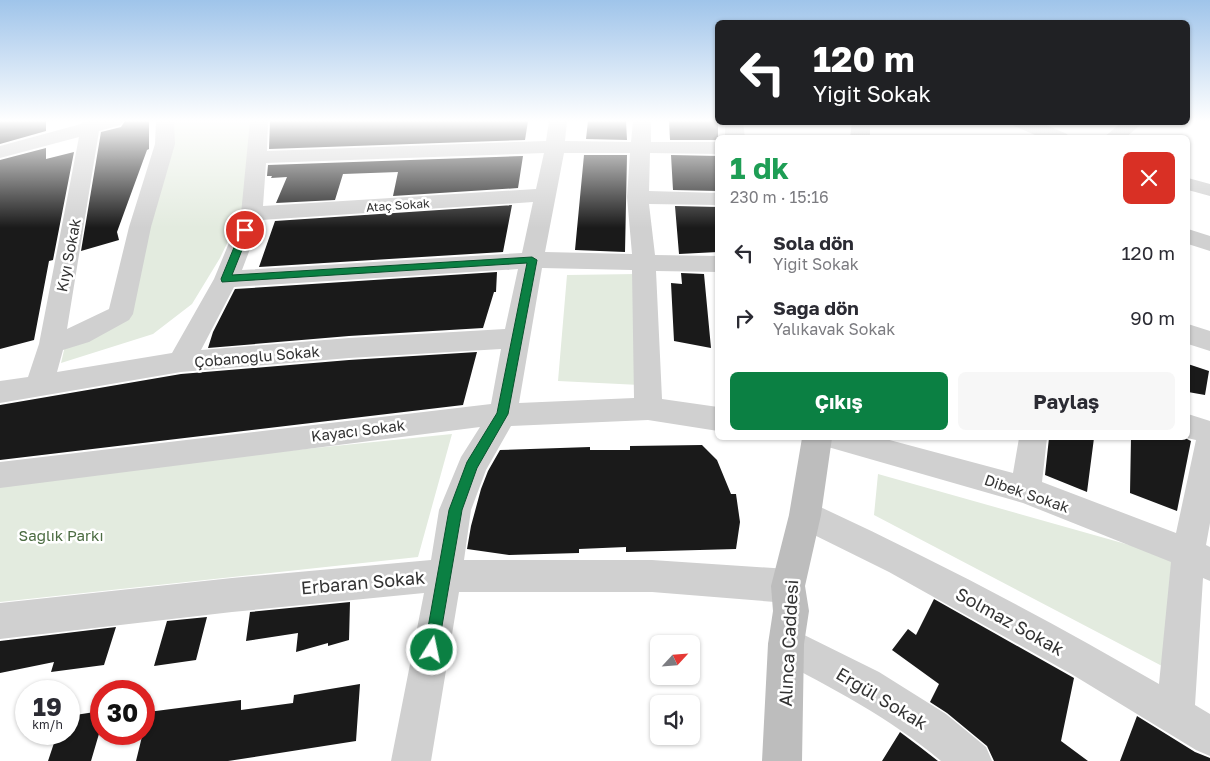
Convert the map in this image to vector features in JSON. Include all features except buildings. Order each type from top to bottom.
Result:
[{"type":"main road","name":"Alınca Caddesi","points":[[782,761],[786,644],[791,611],[788,586],[805,515],[816,440]]},
{"type":"street","name":"Kıyı Sokak","points":[[38,387],[52,344],[85,157]]},
{"type":"street","points":[[52,344],[80,335],[120,314],[140,226],[161,157]]},
{"type":"street","points":[[181,362],[226,279],[252,214],[257,157],[263,157]]},
{"type":"street","points":[[412,761],[446,576],[455,510],[472,466],[502,414],[552,157]]},
{"type":"street","points":[[641,157],[638,197],[644,261],[648,409]]},
{"type":"street","points":[[1190,185],[1210,190]]},
{"type":"street","name":"Ataç Sokak","points":[[252,214],[545,195]]},
{"type":"street","points":[[638,197],[715,199]]},
{"type":"street","points":[[1190,237],[1210,244]]},
{"type":"street","points":[[226,279],[532,260],[715,264]]},
{"type":"street","points":[[1190,335],[1210,341]]},
{"type":"street","name":"Çobanoğlu Sokak","points":[[0,392],[181,362],[349,348],[516,338]]},
{"type":"street","name":"Kayacı Sokak","points":[[0,475],[472,416],[648,409],[715,419]]},
{"type":"street","points":[[1190,427],[1210,433]]},
{"type":"street","name":"Dibek Sokak","points":[[845,440],[1026,490],[1199,559]]},
{"type":"street","points":[[1026,490],[1033,440]]},
{"type":"street","points":[[1175,715],[1199,559],[1210,441]]},
{"type":"street","name":"Solmaz Sokak","points":[[805,515],[900,561],[1086,662],[1210,736]]},
{"type":"street","name":"Erbaran Sokak","points":[[0,622],[241,594],[446,576],[652,576],[788,586]]},
{"type":"street","name":"Ergül Sokak","points":[[786,644],[866,685],[932,728],[972,761]]},
{"type":"green space","points":[[155,157],[249,157],[246,204],[220,258],[192,304],[153,334],[61,363],[65,346],[121,319]]},
{"type":"green space","points":[[637,274],[640,385],[558,381],[567,275]]},
{"type":"green space","name":"Sağlık Parkı","points":[[452,434],[418,557],[0,602],[0,480]]},
{"type":"green space","points":[[878,474],[1172,557],[1162,666],[874,515]]},
{"type":"route","points":[[245,230],[226,279],[532,260],[502,414],[472,466],[455,510],[446,576],[432,650]]}]
